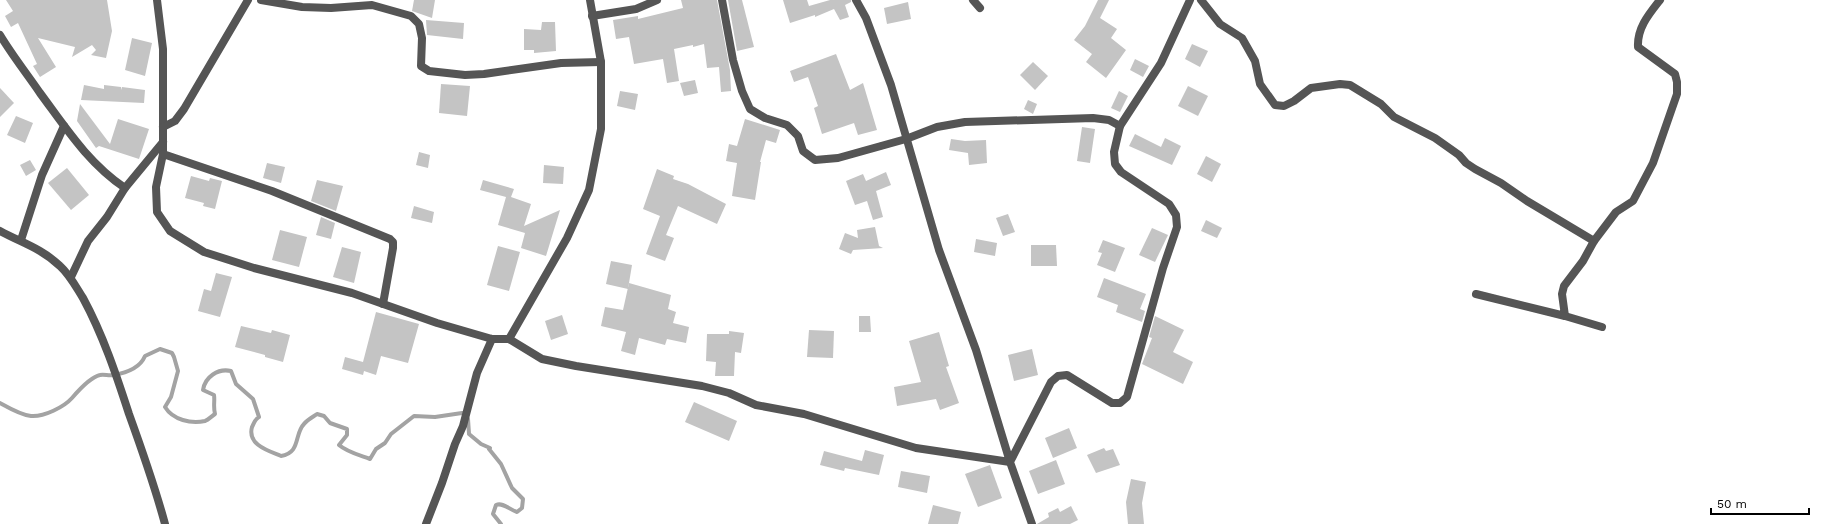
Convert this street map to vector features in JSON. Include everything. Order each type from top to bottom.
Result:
[{"type":"street","points":[[157,0],[163,49],[163,154],[156,187],[157,212],[170,231],[204,252],[254,268],[320,284],[437,323],[492,339],[509,339],[542,359],[576,366],[702,386],[729,394],[756,405],[804,414],[916,448],[1010,462]]},
{"type":"street","points":[[163,127],[174,121],[184,109],[248,0]]},
{"type":"street","points":[[261,0],[302,7],[331,8],[372,5],[411,16],[419,24],[422,38],[421,66],[429,71],[484,74],[561,64],[601,62]]},
{"type":"street","points":[[509,339],[567,238],[589,190],[601,129],[601,62],[590,0]]},
{"type":"street","points":[[592,16],[636,9],[657,0]]},
{"type":"street","points":[[722,0],[733,60],[742,91],[750,109],[765,118],[787,125],[798,136],[803,151],[815,160],[838,158],[906,139],[937,126],[965,122],[1093,118],[1109,120],[1120,126]]},
{"type":"street","points":[[856,0],[866,18],[891,85],[939,250],[976,350],[1010,462],[1032,524]]},
{"type":"street","points":[[973,0],[980,8]]},
{"type":"street","points":[[1010,462],[1051,382],[1058,376],[1067,375],[1112,403],[1120,404],[1127,397],[1163,268],[1177,227],[1176,215],[1169,204],[1121,172],[1115,164],[1114,152],[1120,126],[1161,63],[1190,0]]},
{"type":"street","points":[[1201,0],[1220,24],[1242,38],[1255,61],[1260,84],[1275,105],[1284,106],[1294,101],[1311,88],[1340,84],[1350,85],[1381,104],[1394,117],[1435,138],[1459,155],[1466,163],[1475,169],[1501,182],[1527,201],[1594,241]]},
{"type":"street","points":[[1565,316],[1562,294],[1564,286],[1583,261],[1594,241],[1616,212],[1633,201],[1653,163],[1677,94],[1675,74],[1638,47],[1638,37],[1642,27],[1660,0]]},
{"type":"street","points":[[1,38],[64,126],[95,164],[108,176],[125,188]]},
{"type":"street","points":[[20,240],[42,175],[64,126]]},
{"type":"street","points":[[71,277],[88,241],[111,211],[125,188],[163,142]]},
{"type":"street","points":[[163,154],[272,191],[390,239],[393,248],[382,304]]},
{"type":"street","points":[[0,231],[43,251],[71,277],[99,330],[114,367],[165,524]]},
{"type":"street","points":[[1476,294],[1565,316],[1602,327]]},
{"type":"street","points":[[426,524],[455,444],[464,426],[476,373],[492,339]]},
{"type":"building","points":[[6,0],[107,0],[112,31],[106,58],[91,55],[96,50],[92,45],[72,57],[75,47],[38,38],[56,67],[40,77],[33,66],[37,64],[18,23],[11,27],[5,16],[13,11]]},
{"type":"building","points":[[414,0],[435,0],[432,18],[412,11]]},
{"type":"building","points":[[681,0],[717,0],[730,70],[731,91],[721,92],[719,67],[707,68],[704,44],[674,49],[679,81],[667,83],[663,59],[634,64],[629,37],[616,39],[613,20],[638,16],[638,19],[683,8]]},
{"type":"building","points":[[728,0],[742,0],[754,47],[737,51]]},
{"type":"building","points":[[783,0],[807,0],[809,6],[830,0],[851,0],[851,2],[845,5],[849,17],[840,20],[834,9],[815,17],[815,15],[790,23]]},
{"type":"building","points":[[1098,0],[1109,0],[1100,18],[1117,29],[1111,38],[1126,50],[1106,78],[1086,62],[1092,54],[1074,40],[1085,26]]},
{"type":"building","points":[[908,2],[911,19],[887,24],[884,8]]},
{"type":"building","points":[[426,20],[464,23],[463,39],[427,35]]},
{"type":"building","points":[[542,22],[555,22],[556,51],[534,53],[534,50],[524,50],[524,29],[541,30]]},
{"type":"building","points":[[132,38],[152,43],[145,76],[125,70]]},
{"type":"building","points":[[1192,44],[1208,51],[1200,67],[1185,59]]},
{"type":"building","points":[[836,54],[850,90],[863,83],[877,130],[858,135],[854,123],[822,134],[814,108],[818,106],[808,77],[794,82],[790,71]]},
{"type":"building","points":[[1135,59],[1149,66],[1143,77],[1130,70]]},
{"type":"building","points":[[1033,62],[1048,76],[1035,90],[1020,75]]},
{"type":"building","points":[[695,80],[698,93],[684,96],[680,83]]},
{"type":"building","points":[[441,84],[470,86],[467,116],[439,113]]},
{"type":"building","points":[[84,85],[104,89],[104,85],[121,87],[121,90],[122,87],[145,90],[144,103],[81,100]]},
{"type":"building","points":[[1188,86],[1208,96],[1198,116],[1178,106]]},
{"type":"building","points":[[0,88],[14,103],[0,117]]},
{"type":"building","points":[[620,91],[638,94],[635,110],[617,106]]},
{"type":"building","points":[[1119,91],[1128,96],[1120,112],[1111,108]]},
{"type":"building","points":[[1028,100],[1037,104],[1033,114],[1024,109]]},
{"type":"building","points":[[80,104],[110,144],[118,119],[149,129],[139,159],[99,146],[96,148],[77,121]]},
{"type":"building","points":[[16,116],[33,123],[25,143],[7,135]]},
{"type":"building","points":[[745,119],[780,130],[776,143],[766,140],[760,162],[755,200],[732,196],[737,163],[726,161],[729,144],[737,146]]},
{"type":"building","points":[[1082,127],[1095,129],[1090,163],[1077,161]]},
{"type":"building","points":[[1135,134],[1161,147],[1165,138],[1181,146],[1172,165],[1129,146]]},
{"type":"building","points":[[951,139],[965,141],[986,140],[987,163],[969,165],[968,153],[949,150]]},
{"type":"building","points":[[419,152],[430,155],[428,168],[416,165]]},
{"type":"building","points":[[1206,156],[1221,164],[1212,182],[1197,174]]},
{"type":"building","points":[[30,160],[36,170],[26,176],[20,165]]},
{"type":"building","points":[[267,163],[285,167],[281,183],[263,178]]},
{"type":"building","points":[[544,165],[564,167],[563,184],[543,183]]},
{"type":"building","points":[[67,168],[89,195],[71,210],[48,183]]},
{"type":"building","points":[[657,169],[674,176],[673,179],[688,184],[726,204],[717,224],[678,206],[666,235],[674,238],[665,261],[646,254],[660,216],[643,209]]},
{"type":"building","points":[[886,172],[891,185],[876,191],[883,217],[873,220],[867,201],[855,205],[846,181],[863,174],[866,181]]},
{"type":"building","points":[[191,176],[209,181],[210,178],[222,181],[215,209],[203,206],[204,203],[185,198]]},
{"type":"building","points":[[317,180],[343,186],[336,211],[311,201]]},
{"type":"building","points":[[483,180],[514,189],[511,197],[531,204],[524,226],[560,210],[546,256],[521,248],[525,233],[498,225],[506,197],[480,190]]},
{"type":"building","points":[[414,206],[434,212],[432,223],[411,218]]},
{"type":"building","points":[[1008,214],[1015,232],[1003,236],[996,218]]},
{"type":"building","points":[[321,217],[335,223],[331,239],[316,235]]},
{"type":"building","points":[[1206,220],[1222,228],[1217,238],[1201,231]]},
{"type":"building","points":[[875,227],[879,246],[883,248],[853,250],[851,254],[839,249],[845,233],[858,238],[857,230]]},
{"type":"building","points":[[1152,228],[1168,235],[1155,262],[1139,255]]},
{"type":"building","points":[[280,230],[307,237],[299,267],[272,260]]},
{"type":"building","points":[[976,239],[997,243],[995,256],[974,252]]},
{"type":"building","points":[[1103,240],[1125,248],[1115,272],[1097,265],[1102,253],[1098,252]]},
{"type":"building","points":[[1031,245],[1056,245],[1057,266],[1031,266]]},
{"type":"building","points":[[498,246],[520,252],[509,291],[487,285]]},
{"type":"building","points":[[342,247],[361,252],[354,283],[333,277]]},
{"type":"building","points":[[611,261],[632,265],[628,289],[606,284]]},
{"type":"building","points":[[216,273],[232,277],[220,317],[198,311],[204,289],[211,291]]},
{"type":"building","points":[[1104,278],[1146,294],[1140,309],[1145,311],[1142,322],[1116,312],[1118,305],[1097,297]]},
{"type":"building","points":[[629,283],[671,295],[668,309],[676,312],[673,323],[689,327],[686,343],[667,339],[665,345],[639,338],[635,355],[621,351],[626,332],[601,326],[605,307],[623,310]]},
{"type":"building","points":[[376,312],[419,324],[408,363],[381,356],[376,375],[364,371],[363,375],[342,369],[345,357],[363,362]]},
{"type":"building","points":[[562,315],[568,334],[551,340],[545,321]]},
{"type":"building","points":[[859,316],[870,316],[871,332],[859,332]]},
{"type":"building","points":[[1155,316],[1184,330],[1173,352],[1193,362],[1183,384],[1142,364],[1152,338],[1149,337]]},
{"type":"building","points":[[241,326],[271,333],[272,330],[290,335],[283,362],[265,357],[265,355],[235,347]]},
{"type":"building","points":[[809,330],[834,331],[833,358],[807,357]]},
{"type":"building","points":[[729,331],[744,333],[741,353],[735,352],[734,376],[715,376],[716,362],[706,361],[707,334],[729,334]]},
{"type":"building","points":[[939,332],[949,366],[946,367],[959,403],[940,410],[936,399],[897,406],[894,387],[921,382],[909,341]]},
{"type":"building","points":[[1032,349],[1038,375],[1014,381],[1008,355]]},
{"type":"building","points":[[694,402],[737,421],[729,441],[685,422]]},
{"type":"building","points":[[1069,428],[1077,448],[1053,458],[1045,438]]},
{"type":"building","points":[[1104,448],[1106,451],[1113,449],[1120,465],[1096,473],[1087,455]]},
{"type":"building","points":[[865,450],[884,455],[879,475],[845,468],[844,471],[820,465],[824,451],[862,461]]},
{"type":"building","points":[[1056,460],[1065,484],[1038,494],[1029,471]]},
{"type":"building","points":[[990,465],[1002,498],[978,507],[965,474]]},
{"type":"building","points":[[901,471],[930,476],[927,493],[898,487]]},
{"type":"building","points":[[1131,479],[1146,482],[1142,503],[1144,524],[1128,524],[1126,502]]},
{"type":"building","points":[[933,505],[961,512],[958,524],[928,524]]},
{"type":"building","points":[[1071,506],[1078,520],[1070,524],[1037,524],[1049,517],[1048,513],[1058,508],[1060,512]]},
{"type":"waterway","points":[[0,403],[15,411],[31,416],[48,413],[64,405],[96,376],[113,375],[128,371],[140,364],[145,356],[160,349],[172,353],[178,371],[171,397],[165,407],[168,411],[177,418],[183,420],[194,422],[207,420],[215,414],[214,395],[203,390],[204,385],[213,374],[226,370],[231,371],[236,384],[253,399],[259,417],[252,427],[251,433],[253,438],[260,446],[281,456],[292,451],[301,428],[307,421],[317,414],[324,416],[330,423],[347,429],[347,435],[339,445],[349,451],[370,459],[376,449],[385,443],[391,434],[414,416],[435,417],[462,413],[465,414],[468,419],[469,434],[481,444],[490,448],[489,449],[501,464],[512,488],[523,499],[522,508],[517,512],[504,505],[496,505],[493,514],[501,524]]}]
